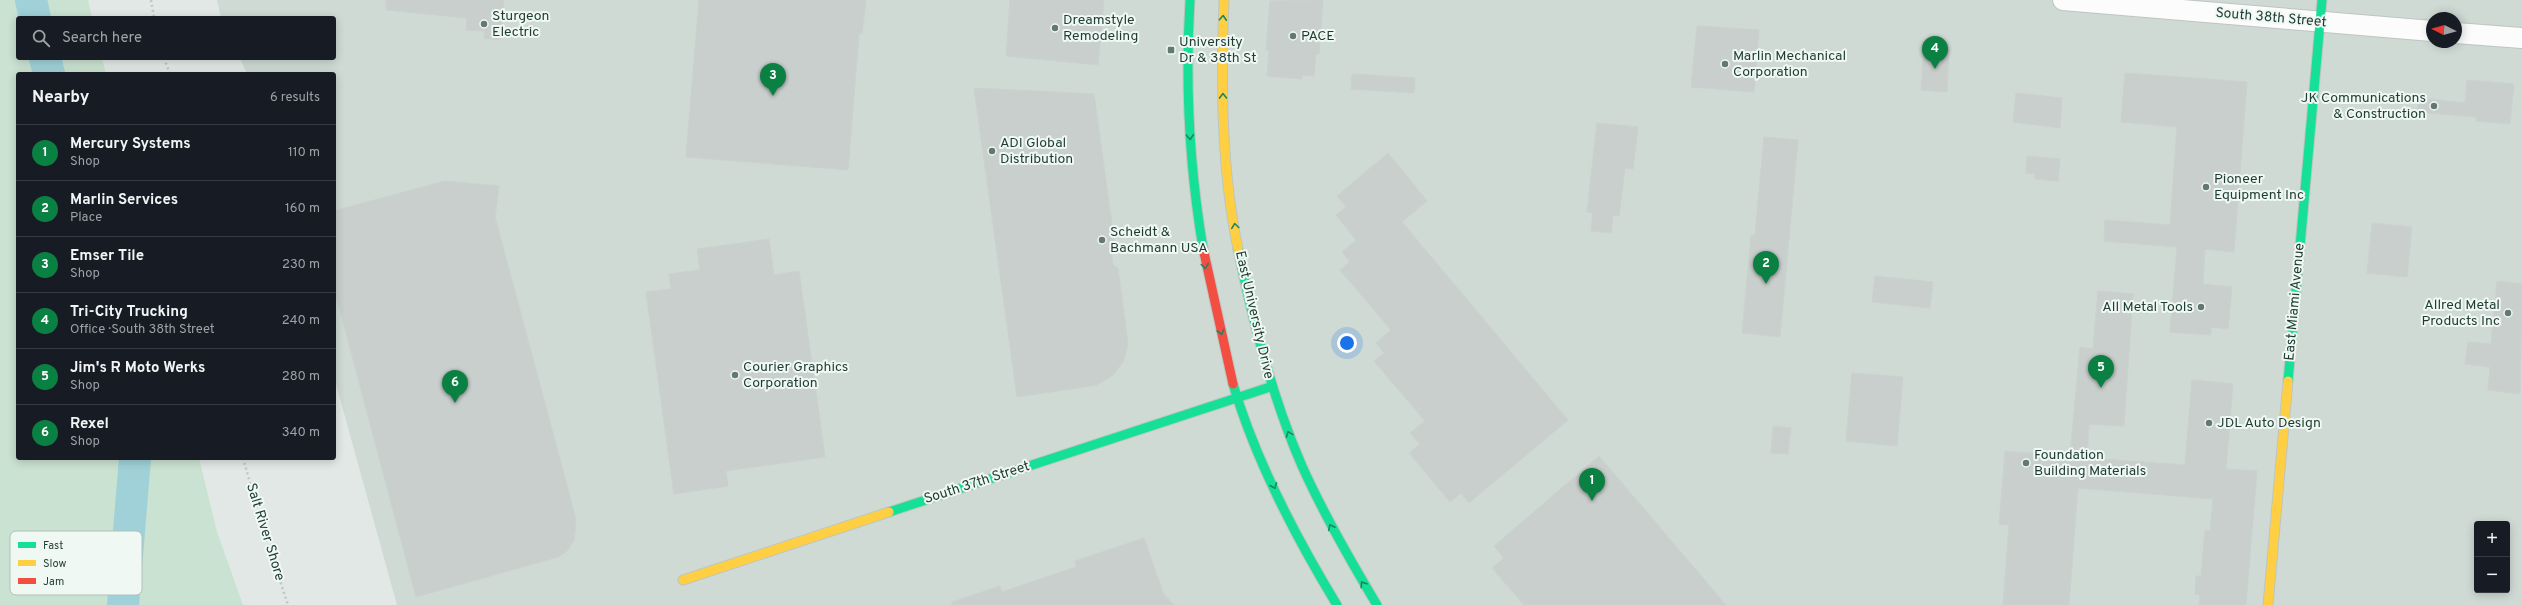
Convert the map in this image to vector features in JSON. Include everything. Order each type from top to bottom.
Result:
[{"type":"main road","points":[[1190,0],[1187,30],[1191,161],[1207,277],[1238,398],[1276,490],[1321,581],[1337,605]]},
{"type":"main road","name":"East University Drive","points":[[1224,0],[1222,37],[1225,155],[1241,269],[1270,387],[1308,483],[1349,562],[1377,605]]},
{"type":"main road","name":"East Miami Avenue","points":[[2268,605],[2322,0]]},
{"type":"main road","name":"South 37th Street","points":[[683,580],[1270,387]]},
{"type":"street","name":"South 38th Street","points":[[2063,0],[2426,31]]},
{"type":"street","points":[[2462,33],[2522,38]]},
{"type":"path","points":[[152,0],[154,16]]},
{"type":"path","points":[[165,60],[169,72]]},
{"type":"path","name":"Salt River Shore","points":[[244,460],[263,529],[288,605]]},
{"type":"shaded area","points":[[217,0],[2522,0],[2522,605],[397,605],[336,384],[336,72],[246,72],[241,60],[336,60],[336,16],[221,16]]},
{"type":"green space","points":[[0,0],[88,0],[92,16],[16,16],[16,60],[102,60],[106,72],[16,72],[16,460],[199,460],[217,532],[243,605],[0,605]]},
{"type":"building","name":"Sturgeon Electric","points":[[386,0],[504,0],[500,40],[484,38],[485,31],[466,30],[467,18],[386,10]]},
{"type":"building","points":[[699,0],[866,0],[862,34],[859,34],[848,170],[686,157]]},
{"type":"building","name":"Dreamstyle Remodeling","points":[[1010,0],[1104,0],[1098,65],[1006,56]]},
{"type":"building","name":"PACE","points":[[1323,0],[1319,54],[1316,54],[1314,76],[1302,75],[1302,79],[1267,76],[1269,50],[1266,50],[1270,1]]},
{"type":"building","name":"Marlin Mechanical Corporation","points":[[1697,26],[1759,30],[1754,92],[1691,87]]},
{"type":"building","points":[[1924,46],[1949,47],[1947,92],[1921,90]]},
{"type":"building","points":[[2125,73],[2247,82],[2234,252],[2205,249],[2203,284],[2232,287],[2228,329],[2211,327],[2211,335],[2170,332],[2177,247],[2104,241],[2105,220],[2170,225],[2177,127],[2121,122]]},
{"type":"building","points":[[1352,74],[1415,78],[1414,93],[1351,89]]},
{"type":"building","points":[[2467,80],[2514,84],[2510,124],[2476,121],[2476,117],[2417,112],[2419,98],[2465,103]]},
{"type":"building","points":[[974,88],[1094,94],[1115,247],[1111,251],[1113,265],[1118,268],[1128,345],[1123,362],[1112,376],[1097,385],[1017,397]]},
{"type":"building","points":[[2016,93],[2062,98],[2060,128],[2013,122]]},
{"type":"building","points":[[1597,123],[1638,127],[1633,169],[1625,168],[1619,216],[1613,215],[1611,233],[1591,231],[1593,213],[1587,212]]},
{"type":"building","points":[[1764,137],[1798,140],[1780,337],[1742,333],[1751,235],[1755,236]]},
{"type":"building","points":[[1388,153],[1427,201],[1402,222],[1568,420],[1469,503],[1461,493],[1450,502],[1409,453],[1420,444],[1410,433],[1425,421],[1374,361],[1384,353],[1376,343],[1391,330],[1340,270],[1350,262],[1342,252],[1356,240],[1336,215],[1346,207],[1337,196]]},
{"type":"building","points":[[2027,156],[2060,159],[2058,181],[2035,179],[2035,174],[2026,173]]},
{"type":"building","points":[[445,181],[499,186],[495,217],[576,519],[574,540],[567,551],[558,557],[416,597],[336,296],[336,210]]},
{"type":"building","points":[[2372,223],[2412,227],[2407,277],[2367,273]]},
{"type":"building","name":"Courier Graphics Corporation","points":[[769,239],[774,275],[799,271],[825,457],[726,471],[728,486],[674,494],[646,292],[671,289],[669,274],[700,270],[697,249]]},
{"type":"building","points":[[1875,276],[1933,282],[1930,308],[1872,302]]},
{"type":"building","name":"Allred Metal Products Inc","points":[[2497,281],[2522,284],[2520,394],[2488,390],[2490,367],[2465,364],[2468,342],[2491,344]]},
{"type":"building","points":[[2098,291],[2133,294],[2124,426],[2089,424],[2087,458],[2185,465],[2192,380],[2233,384],[2226,469],[2257,471],[2246,605],[2199,605],[2200,595],[2195,594],[2196,576],[2201,576],[2205,530],[2210,531],[2213,499],[2078,488],[2069,605],[2003,605],[2009,525],[1999,524],[2005,451],[2070,456],[2080,347],[2093,349]]},
{"type":"building","points":[[1852,373],[1903,377],[1897,446],[1846,441]]},
{"type":"building","points":[[1773,426],[1791,428],[1788,454],[1771,453]]},
{"type":"building","points":[[1599,456],[1726,605],[1524,605],[1492,568],[1504,558],[1494,546]]},
{"type":"building","points":[[1144,538],[1163,593],[1174,605],[952,605],[952,602],[1000,586],[1002,592],[1076,567],[1075,561]]},
{"type":"waterway","points":[[31,0],[35,16]]},
{"type":"waterway","points":[[46,60],[48,72]]},
{"type":"waterway","points":[[129,531],[135,460]]},
{"type":"waterway","points":[[123,605],[124,595]]},
{"type":"traffic: fast","points":[[1190,0],[1188,63],[1189,124],[1194,186],[1203,248]]},
{"type":"traffic: fast","points":[[2288,381],[2322,0]]},
{"type":"traffic: fast","points":[[1238,249],[1264,359],[1291,440],[1310,484],[1328,520],[1377,605]]},
{"type":"traffic: fast","points":[[1233,384],[1253,442],[1278,498],[1306,552],[1337,605]]},
{"type":"traffic: fast","points":[[889,512],[1270,387]]},
{"type":"traffic: slow","points":[[1224,0],[1223,94],[1225,156],[1232,218],[1238,249]]},
{"type":"traffic: slow","points":[[2268,605],[2288,381]]},
{"type":"traffic: slow","points":[[683,580],[889,512]]},
{"type":"traffic: jam","points":[[1203,248],[1233,384]]},
{"type":"place","name":"Sturgeon Electric","points":[[484,24]]},
{"type":"place","name":"Dreamstyle Remodeling","points":[[1055,28]]},
{"type":"place","name":"PACE","points":[[1293,36]]},
{"type":"place","name":"University Dr & 38th St","points":[[1171,50]]},
{"type":"place","name":"Marlin Mechanical Corporation","points":[[1725,64]]},
{"type":"place","name":"Tri-City Trucking","points":[[1935,69]]},
{"type":"place","name":"Emser Tile","points":[[773,96]]},
{"type":"place","name":"JK Communications & Construction","points":[[2434,106]]},
{"type":"place","name":"ADI Global Distribution","points":[[992,151]]},
{"type":"place","name":"Pioneer Equipment Inc","points":[[2206,187]]},
{"type":"place","name":"Scheidt & Bachmann USA","points":[[1102,240]]},
{"type":"place","name":"Marlin Services","points":[[1766,284]]},
{"type":"place","name":"All Metal Tools","points":[[2201,307]]},
{"type":"place","name":"Allred Metal Products Inc","points":[[2508,313]]},
{"type":"place","name":"Courier Graphics Corporation","points":[[735,375]]},
{"type":"place","name":"Jim's R Moto Werks","points":[[2101,388]]},
{"type":"place","name":"Rexel","points":[[455,403]]},
{"type":"place","name":"JDL Auto Design","points":[[2209,423]]},
{"type":"place","name":"Foundation Building Materials","points":[[2026,463]]},
{"type":"place","name":"Mercury Systems","points":[[1592,501]]}]
